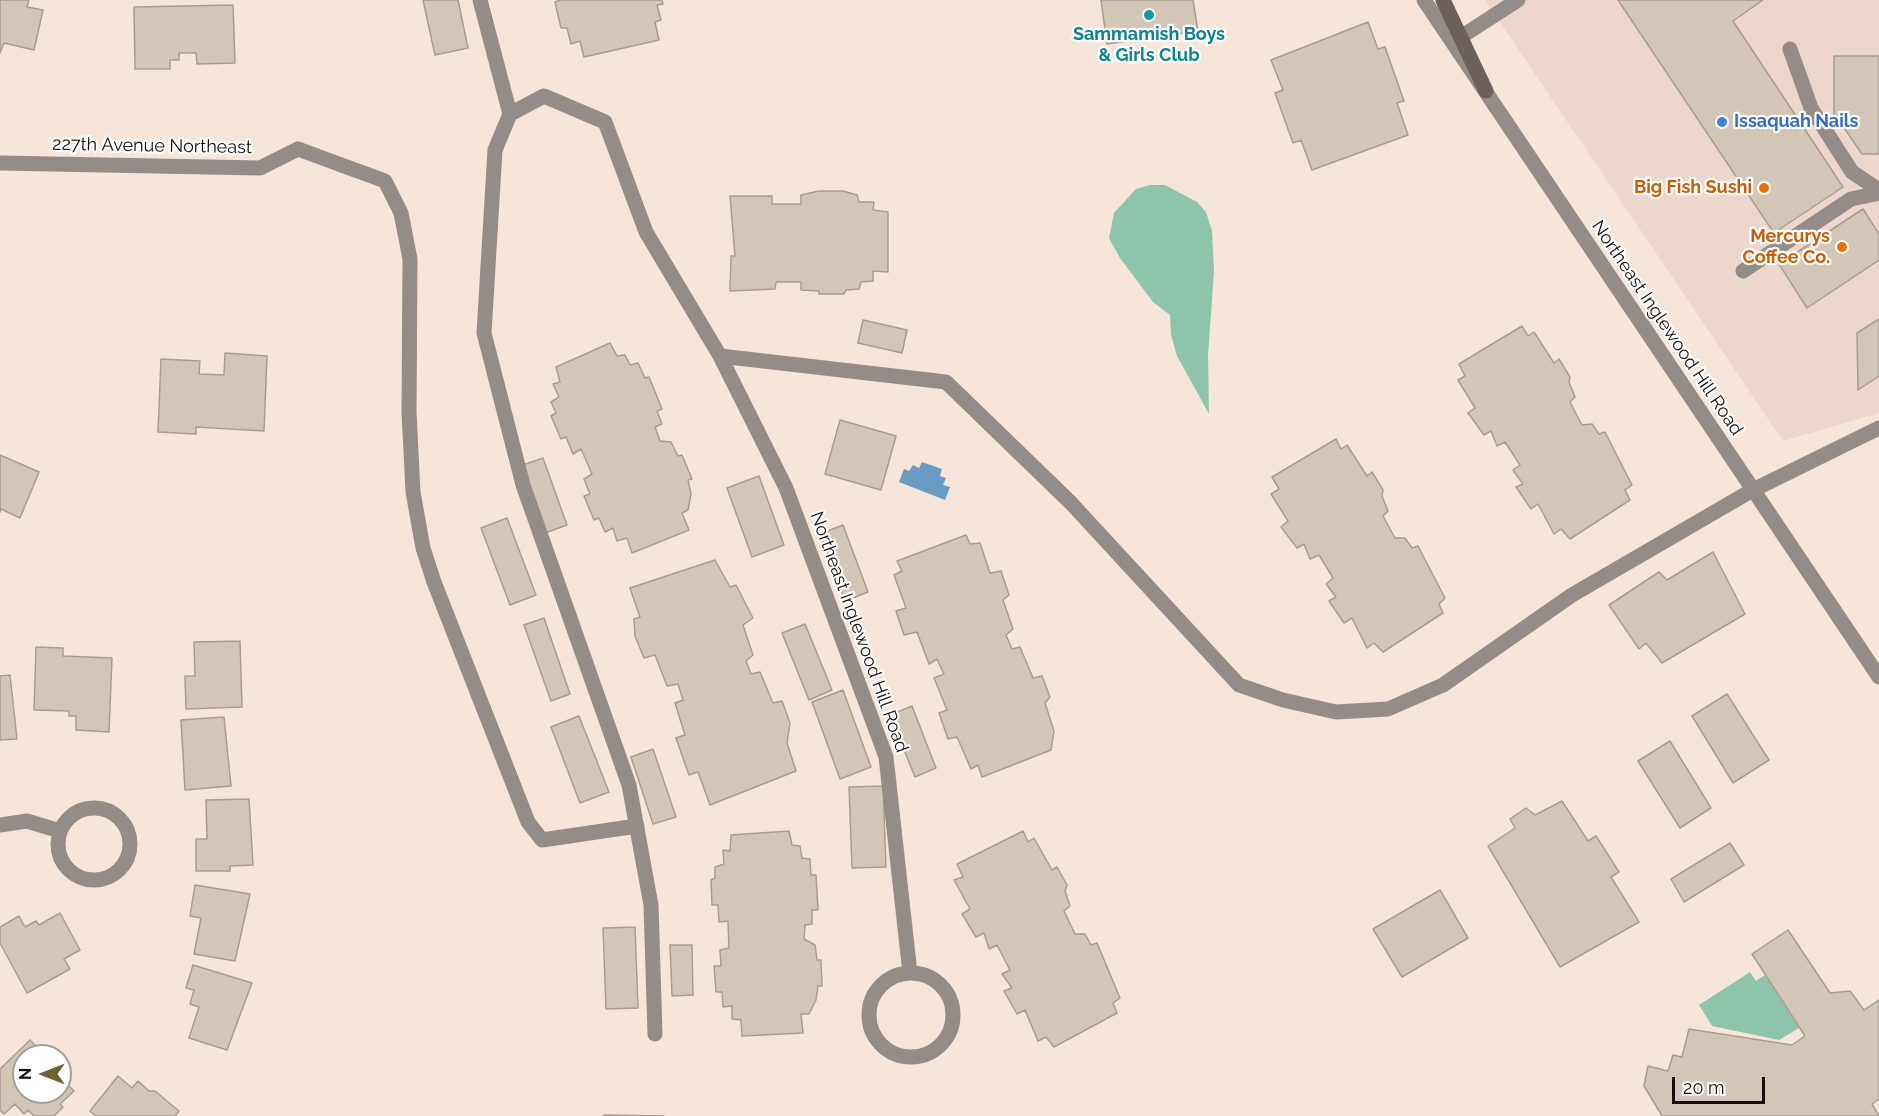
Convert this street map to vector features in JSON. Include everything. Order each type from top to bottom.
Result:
[{"type":"main road","points":[[1443,0],[1457,40],[1486,91]]},
{"type":"street","points":[[480,0],[510,114],[495,150],[484,333],[523,484],[629,785],[651,905],[656,1034]]},
{"type":"street","points":[[1424,0],[1457,40],[1518,0]]},
{"type":"street","points":[[1790,49],[1811,108],[1852,172],[1879,191]]},
{"type":"street","name":"Northeast Inglewood Hill Road","points":[[1486,91],[1751,491],[1879,677]]},
{"type":"street","name":"Northeast Inglewood Hill Road","points":[[510,114],[544,96],[605,122],[646,232],[720,356],[786,488],[886,757],[909,973]]},
{"type":"street","name":"227th Avenue Northeast","points":[[0,163],[260,168],[298,149],[385,181],[401,213],[410,259],[409,412],[413,492],[423,548],[434,582],[528,822],[542,840],[637,826]]},
{"type":"street","points":[[1743,271],[1851,199],[1879,191]]},
{"type":"street","points":[[720,356],[946,382],[1071,503],[1239,685],[1283,700],[1336,712],[1388,709],[1443,685],[1572,595],[1751,491],[1879,428]]},
{"type":"street","points":[[88,808],[112,812],[128,832],[130,844],[127,857],[121,867],[111,875],[99,879],[87,879],[75,875],[62,861],[58,843],[60,831],[71,816],[88,808]]},
{"type":"street","points":[[0,825],[27,821],[60,831]]},
{"type":"street","points":[[909,973],[935,980],[951,1000],[953,1014],[952,1027],[946,1039],[926,1055],[913,1057],[900,1056],[883,1046],[872,1030],[869,1017],[871,1004],[885,982],[909,973]]},
{"type":"shaded area","points":[[1485,0],[1879,0],[1879,413],[1783,441]]},
{"type":"green space","points":[[1150,185],[1165,185],[1197,202],[1206,212],[1212,231],[1214,271],[1208,355],[1209,414],[1177,356],[1171,335],[1170,315],[1153,302],[1120,258],[1109,238],[1114,213],[1136,189]]},
{"type":"green space","points":[[1750,972],[1756,981],[1765,975],[1799,1028],[1779,1040],[1712,1026],[1699,1005]]},
{"type":"water","points":[[922,462],[942,469],[940,476],[946,478],[943,485],[950,487],[945,500],[899,482],[904,469],[909,471],[913,465],[919,468]]},
{"type":"building","points":[[0,0],[29,0],[27,7],[43,10],[34,50],[4,43],[0,53]]},
{"type":"building","points":[[423,0],[458,0],[468,48],[435,55]]},
{"type":"building","points":[[560,0],[662,0],[663,4],[657,5],[661,20],[655,22],[659,40],[584,57],[580,41],[571,44],[567,28],[561,28],[555,2]]},
{"type":"building","name":"Sammamish Boys & Girls Club","points":[[1101,0],[1193,0],[1198,31],[1107,44]]},
{"type":"building","points":[[1618,0],[1763,0],[1733,21],[1843,187],[1774,233]]},
{"type":"building","points":[[233,5],[235,63],[197,64],[196,53],[179,53],[179,60],[170,60],[170,69],[135,69],[134,7]]},
{"type":"building","points":[[1368,22],[1378,49],[1385,47],[1404,101],[1397,103],[1408,135],[1312,170],[1301,140],[1293,143],[1275,93],[1283,90],[1271,60]]},
{"type":"building","points":[[1834,56],[1879,56],[1879,154],[1862,154],[1840,122],[1834,122]]},
{"type":"building","points":[[819,191],[843,191],[857,195],[859,202],[874,202],[873,210],[888,212],[888,272],[873,271],[873,281],[861,282],[859,289],[846,290],[844,294],[819,294],[819,291],[801,290],[801,282],[776,282],[775,289],[730,291],[731,256],[735,256],[730,196],[772,196],[772,204],[801,204],[801,195]]},
{"type":"building","name":"Mercurys Coffee Co.","points":[[1863,209],[1879,234],[1879,260],[1807,308],[1779,264]]},
{"type":"building","points":[[1879,319],[1879,376],[1858,390],[1857,333]]},
{"type":"building","points":[[863,320],[907,330],[902,353],[858,343]]},
{"type":"building","points":[[1522,326],[1528,336],[1534,332],[1554,363],[1559,359],[1570,377],[1569,382],[1575,397],[1570,402],[1582,425],[1592,424],[1599,434],[1605,432],[1632,485],[1625,490],[1630,500],[1570,539],[1561,529],[1554,534],[1538,504],[1531,509],[1516,487],[1523,484],[1513,470],[1520,465],[1505,442],[1497,446],[1491,431],[1484,435],[1468,413],[1475,408],[1458,380],[1465,376],[1459,364]]},
{"type":"building","points":[[610,343],[617,356],[625,355],[630,365],[638,363],[645,378],[649,377],[662,409],[657,411],[662,424],[655,427],[660,441],[671,442],[678,456],[682,455],[692,479],[688,480],[691,494],[688,510],[682,513],[689,530],[632,553],[627,538],[617,541],[613,528],[605,532],[599,518],[594,520],[584,496],[590,494],[584,479],[592,474],[581,449],[573,454],[566,437],[561,439],[551,416],[556,413],[551,402],[559,397],[553,384],[560,382],[556,367]]},
{"type":"building","points":[[225,353],[267,356],[264,431],[196,427],[196,434],[158,432],[161,359],[200,361],[199,374],[224,375]]},
{"type":"building","points":[[840,420],[896,436],[881,490],[825,474]]},
{"type":"building","points":[[1336,439],[1341,449],[1347,445],[1367,476],[1372,472],[1383,490],[1382,496],[1388,511],[1383,516],[1395,538],[1405,538],[1412,548],[1418,546],[1445,598],[1439,604],[1443,613],[1383,652],[1374,643],[1367,648],[1352,618],[1344,623],[1329,601],[1336,597],[1326,584],[1333,578],[1319,555],[1310,559],[1304,544],[1297,548],[1281,527],[1288,521],[1271,494],[1279,489],[1272,477]]},
{"type":"building","points":[[0,455],[39,472],[20,518],[1,509],[0,512]]},
{"type":"building","points":[[543,458],[567,525],[545,533],[520,466]]},
{"type":"building","points":[[759,476],[784,545],[752,557],[727,488]]},
{"type":"building","points":[[507,518],[536,595],[510,605],[481,528]]},
{"type":"building","points":[[843,525],[868,592],[845,601],[820,534]]},
{"type":"building","points":[[966,535],[970,544],[980,543],[990,573],[1001,571],[1009,595],[1003,600],[1013,629],[1006,635],[1012,649],[1020,647],[1033,678],[1042,676],[1050,697],[1045,703],[1054,731],[1051,750],[982,777],[978,765],[971,769],[957,737],[948,739],[939,713],[947,710],[934,678],[944,674],[937,659],[929,664],[917,632],[904,635],[896,611],[906,608],[894,575],[902,571],[897,561]]},
{"type":"building","points":[[1713,552],[1745,614],[1662,663],[1646,643],[1639,649],[1609,605],[1659,572],[1667,580]]},
{"type":"building","points":[[715,560],[730,587],[736,585],[753,618],[743,625],[753,655],[746,661],[751,674],[760,672],[773,703],[782,701],[790,723],[787,743],[796,771],[710,805],[698,772],[689,775],[676,738],[685,735],[675,703],[683,700],[678,684],[667,686],[655,655],[644,658],[635,636],[634,619],[640,617],[630,588]]},
{"type":"building","points":[[544,618],[570,694],[551,701],[524,625]]},
{"type":"building","points":[[805,624],[832,690],[809,700],[782,633]]},
{"type":"building","points":[[240,641],[242,707],[186,709],[185,676],[195,676],[194,642]]},
{"type":"building","points":[[36,647],[63,648],[63,656],[112,658],[109,732],[76,730],[76,716],[69,716],[69,711],[34,710]]},
{"type":"building","points":[[10,675],[17,739],[0,740],[0,676]]},
{"type":"building","points":[[843,690],[871,767],[840,779],[812,702]]},
{"type":"building","points":[[1727,694],[1769,760],[1733,783],[1692,716]]},
{"type":"building","points":[[912,706],[936,768],[915,777],[890,715]]},
{"type":"building","points":[[579,716],[609,792],[580,803],[551,727]]},
{"type":"building","points":[[224,717],[231,786],[185,790],[181,720]]},
{"type":"building","points":[[1670,741],[1711,808],[1680,828],[1638,761]]},
{"type":"building","points":[[653,749],[676,817],[653,824],[631,757]]},
{"type":"building","points":[[883,786],[886,867],[852,868],[849,787]]},
{"type":"building","points":[[249,799],[253,865],[230,866],[230,871],[196,871],[196,839],[207,839],[206,800]]},
{"type":"building","points":[[1562,801],[1588,841],[1596,836],[1619,872],[1611,877],[1639,922],[1560,967],[1488,846],[1515,828],[1510,819],[1526,808],[1535,815]]},
{"type":"building","points":[[789,831],[792,845],[800,846],[802,858],[810,859],[811,875],[816,875],[818,910],[812,910],[812,924],[805,925],[804,939],[815,945],[817,960],[821,960],[822,986],[818,986],[816,1000],[809,1014],[801,1014],[803,1033],[742,1036],[741,1020],[732,1019],[732,1006],[723,1007],[722,992],[716,992],[714,966],[721,966],[720,950],[729,948],[728,921],[719,922],[718,905],[712,905],[711,880],[715,878],[715,867],[724,864],[723,850],[730,851],[731,835]]},
{"type":"building","points":[[1023,831],[1028,842],[1034,838],[1052,870],[1057,867],[1067,885],[1065,891],[1070,906],[1064,911],[1075,934],[1085,934],[1091,945],[1097,943],[1120,998],[1113,1003],[1117,1013],[1054,1047],[1046,1037],[1038,1041],[1025,1010],[1017,1014],[1004,991],[1012,988],[1002,974],[1010,970],[997,945],[989,949],[984,933],[976,937],[962,914],[970,909],[954,880],[963,877],[957,864]]},
{"type":"building","points":[[1730,843],[1744,865],[1684,902],[1671,879]]},
{"type":"building","points":[[195,885],[250,894],[235,961],[194,954],[201,918],[190,916]]},
{"type":"building","points":[[1440,890],[1468,938],[1402,977],[1373,929]]},
{"type":"building","points":[[60,913],[80,950],[64,959],[70,969],[27,993],[0,943],[0,927],[19,916],[25,927],[36,921],[39,925]]},
{"type":"building","points":[[635,927],[638,1008],[606,1009],[603,928]]},
{"type":"building","points":[[1788,930],[1830,993],[1850,991],[1864,1010],[1879,1000],[1879,1099],[1872,1104],[1879,1116],[1662,1116],[1644,1086],[1648,1066],[1668,1071],[1673,1055],[1682,1057],[1689,1029],[1792,1045],[1805,1036],[1752,954]]},
{"type":"building","points":[[670,945],[692,945],[693,995],[672,996]]},
{"type":"building","points":[[193,965],[252,983],[227,1050],[189,1038],[199,1007],[190,1004],[194,990],[186,988]]},
{"type":"building","points":[[12,1057],[12,1104],[15,1104],[4,1114],[0,1110],[0,1069]]},
{"type":"building","points":[[118,1076],[132,1088],[138,1081],[149,1091],[155,1091],[179,1111],[175,1116],[96,1116],[90,1111]]},
{"type":"building","points":[[15,1104],[60,1104],[63,1107],[54,1116],[34,1116],[28,1110],[24,1114]]},
{"type":"building","points":[[604,1115],[664,1116],[604,1116]]},
{"type":"place","name":"Sammamish Boys & Girls Club","points":[[1149,15]]},
{"type":"place","name":"Issaquah Nails","points":[[1722,122]]},
{"type":"place","name":"Big Fish Sushi","points":[[1764,188]]},
{"type":"place","name":"Mercurys Coffee Co.","points":[[1842,247]]}]
